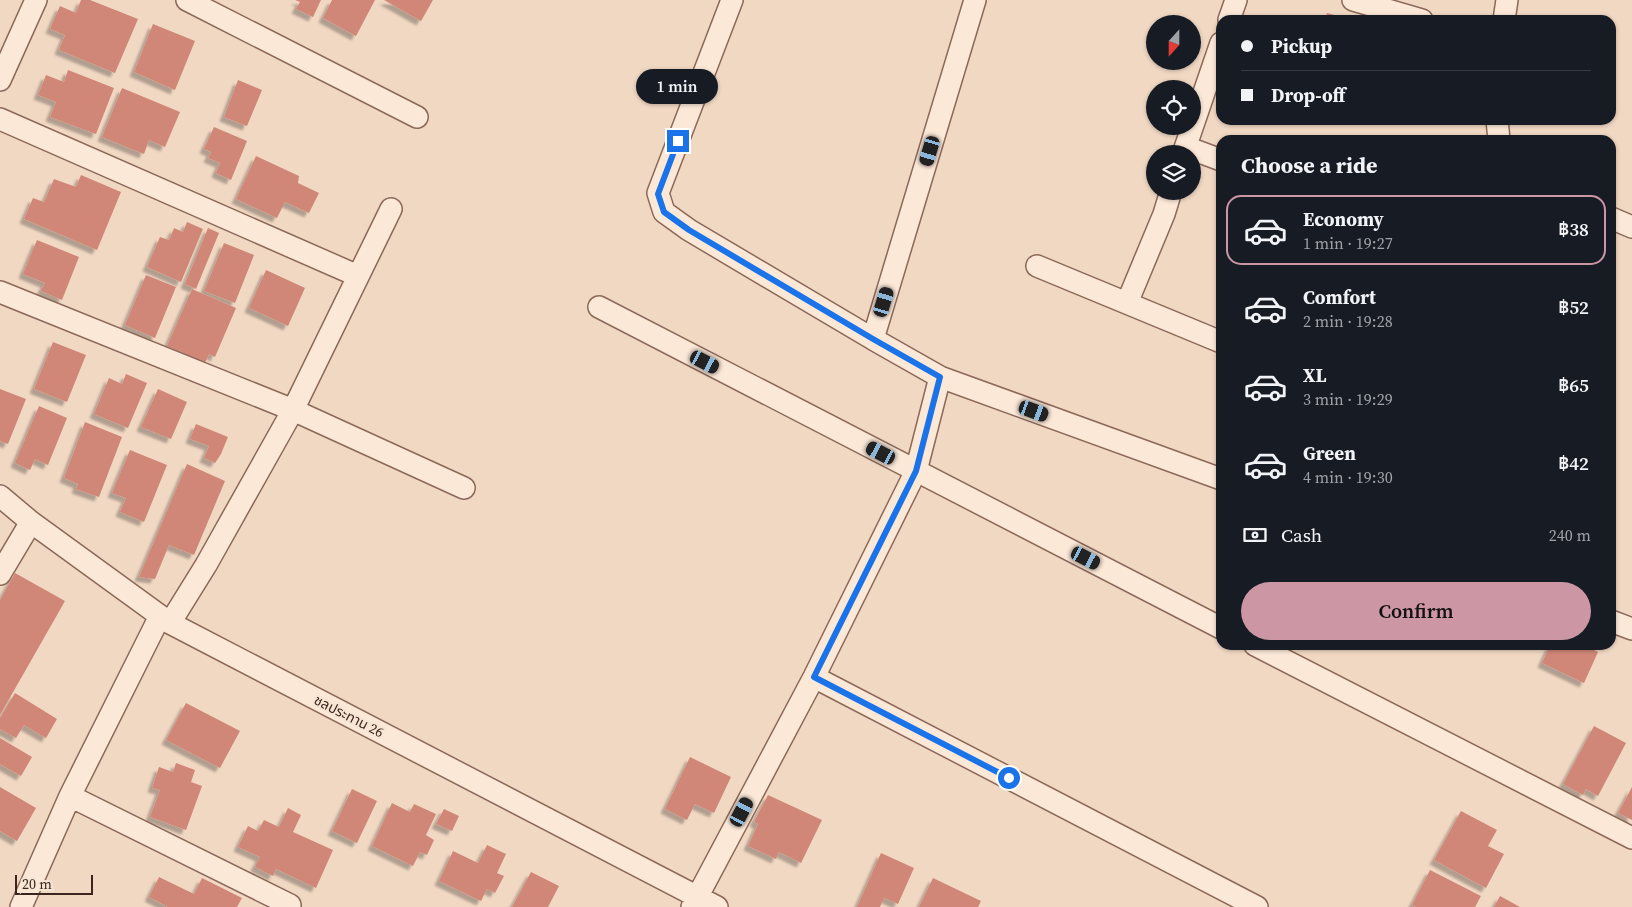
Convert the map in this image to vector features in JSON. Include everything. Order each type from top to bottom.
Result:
[{"type":"street","points":[[0,80],[36,0]]},
{"type":"street","points":[[187,0],[417,117]]},
{"type":"street","points":[[732,0],[658,194],[664,212],[689,230],[940,377],[1216,477]]},
{"type":"street","points":[[873,339],[975,0]]},
{"type":"street","points":[[1231,15],[1236,0]]},
{"type":"street","points":[[1353,0],[1405,15]]},
{"type":"street","points":[[1505,15],[1507,0]]},
{"type":"street","points":[[1186,145],[1216,57]]},
{"type":"street","points":[[0,119],[358,276]]},
{"type":"street","points":[[1201,155],[1216,159]]},
{"type":"street","points":[[1127,303],[1169,200]]},
{"type":"street","points":[[21,907],[70,796],[165,620],[206,565],[292,410],[391,209]]},
{"type":"street","points":[[1616,220],[1632,227]]},
{"type":"street","points":[[1037,266],[1216,340]]},
{"type":"street","points":[[0,292],[292,410],[464,488]]},
{"type":"street","points":[[599,307],[1216,625]]},
{"type":"street","points":[[694,902],[814,677],[916,471],[940,377]]},
{"type":"street","name":"ชลประทาน 26","points":[[0,496],[31,522],[165,620],[694,902],[717,907]]},
{"type":"street","points":[[0,574],[31,522]]},
{"type":"street","points":[[1616,623],[1632,628]]},
{"type":"street","points":[[1265,650],[1632,838]]},
{"type":"street","points":[[814,677],[1257,907]]},
{"type":"street","points":[[70,796],[290,905]]},
{"type":"building","points":[[81,0],[90,0],[138,19],[115,73],[59,50],[65,35],[50,29],[60,6],[76,13]]},
{"type":"building","points":[[295,0],[321,0],[313,17],[296,9],[300,2]]},
{"type":"building","points":[[332,0],[375,0],[356,36],[323,18]]},
{"type":"building","points":[[384,0],[433,0],[421,21]]},
{"type":"building","points":[[153,24],[195,41],[175,90],[134,72]]},
{"type":"building","points":[[68,70],[114,88],[96,134],[50,117],[56,102],[38,95],[46,75],[64,82]]},
{"type":"building","points":[[238,80],[262,90],[247,126],[224,117]]},
{"type":"building","points":[[122,88],[180,112],[165,147],[149,140],[144,154],[102,137]]},
{"type":"building","points":[[214,127],[247,141],[231,180],[216,173],[220,163],[208,158],[211,152],[204,149]]},
{"type":"building","points":[[256,156],[299,176],[298,183],[319,193],[309,213],[285,202],[277,218],[236,199]]},
{"type":"building","points":[[81,175],[121,192],[97,250],[24,219],[33,198],[44,202],[54,179],[76,187]]},
{"type":"building","points":[[187,222],[203,229],[181,282],[147,267],[160,237],[169,240],[174,228],[183,232]]},
{"type":"building","points":[[208,228],[219,233],[196,289],[185,284]]},
{"type":"building","points":[[37,240],[79,257],[62,300],[41,291],[45,283],[23,274]]},
{"type":"building","points":[[224,243],[254,255],[235,303],[204,291]]},
{"type":"building","points":[[266,270],[305,288],[288,326],[249,308]]},
{"type":"building","points":[[146,275],[176,287],[155,338],[125,325]]},
{"type":"building","points":[[192,289],[236,308],[215,357],[209,354],[205,363],[167,346]]},
{"type":"building","points":[[53,342],[86,355],[67,402],[34,389]]},
{"type":"building","points":[[126,374],[147,383],[128,428],[94,414],[109,378],[122,384]]},
{"type":"building","points":[[0,389],[26,399],[8,444],[0,441]]},
{"type":"building","points":[[158,389],[187,402],[171,439],[141,427]]},
{"type":"building","points":[[39,406],[67,418],[48,465],[35,459],[30,470],[15,463]]},
{"type":"building","points":[[85,422],[122,437],[99,497],[76,489],[78,484],[64,478]]},
{"type":"building","points":[[196,424],[228,437],[215,463],[204,458],[209,446],[190,439]]},
{"type":"building","points":[[130,450],[167,465],[144,522],[120,512],[126,498],[112,493]]},
{"type":"building","points":[[187,464],[225,481],[194,555],[169,545],[155,579],[139,577]]},
{"type":"building","points":[[15,573],[65,601],[0,715],[0,600]]},
{"type":"building","points":[[1548,650],[1594,650],[1598,652],[1584,683],[1542,663]]},
{"type":"building","points":[[15,693],[57,719],[46,738],[24,725],[16,738],[0,729],[0,718]]},
{"type":"building","points":[[186,703],[240,731],[220,768],[166,740]]},
{"type":"building","points":[[1594,726],[1626,743],[1598,796],[1586,789],[1583,795],[1563,784]]},
{"type":"building","points":[[0,738],[32,757],[21,776],[0,764]]},
{"type":"building","points":[[690,757],[731,777],[714,813],[695,804],[687,820],[665,809]]},
{"type":"building","points":[[176,763],[195,770],[191,782],[202,786],[186,830],[150,817],[160,790],[152,788],[159,767],[173,772]]},
{"type":"building","points":[[0,787],[36,808],[17,841],[0,831]]},
{"type":"building","points":[[1632,787],[1632,820],[1618,813]]},
{"type":"building","points":[[352,789],[377,801],[357,843],[332,831]]},
{"type":"building","points":[[768,795],[822,820],[801,863],[779,852],[776,859],[748,846],[758,824],[754,822]]},
{"type":"building","points":[[392,803],[410,812],[414,804],[436,814],[426,835],[434,840],[427,855],[420,852],[413,866],[372,846]]},
{"type":"building","points":[[288,808],[301,815],[293,832],[333,850],[316,888],[276,869],[273,876],[255,867],[260,857],[238,847],[248,826],[258,831],[264,820],[279,827]]},
{"type":"building","points":[[444,809],[459,816],[452,831],[436,824]]},
{"type":"building","points":[[1461,811],[1497,830],[1488,846],[1504,854],[1486,888],[1434,860]]},
{"type":"building","points":[[487,845],[506,854],[497,873],[504,876],[495,893],[487,889],[481,901],[439,881],[453,851],[478,863]]},
{"type":"building","points":[[881,853],[914,868],[898,904],[884,898],[880,907],[857,907]]},
{"type":"building","points":[[1430,870],[1481,896],[1475,907],[1416,907],[1412,905]]},
{"type":"building","points":[[531,872],[559,886],[548,907],[512,907]]},
{"type":"building","points":[[159,877],[194,894],[202,878],[242,898],[237,907],[168,907],[149,897]]},
{"type":"building","points":[[933,878],[981,901],[978,907],[919,907]]},
{"type":"building","points":[[1500,896],[1520,907],[1494,907]]},
{"type":"route","points":[[678,141],[658,194],[664,212],[689,230],[940,377],[916,471],[814,677],[1009,778]]}]
